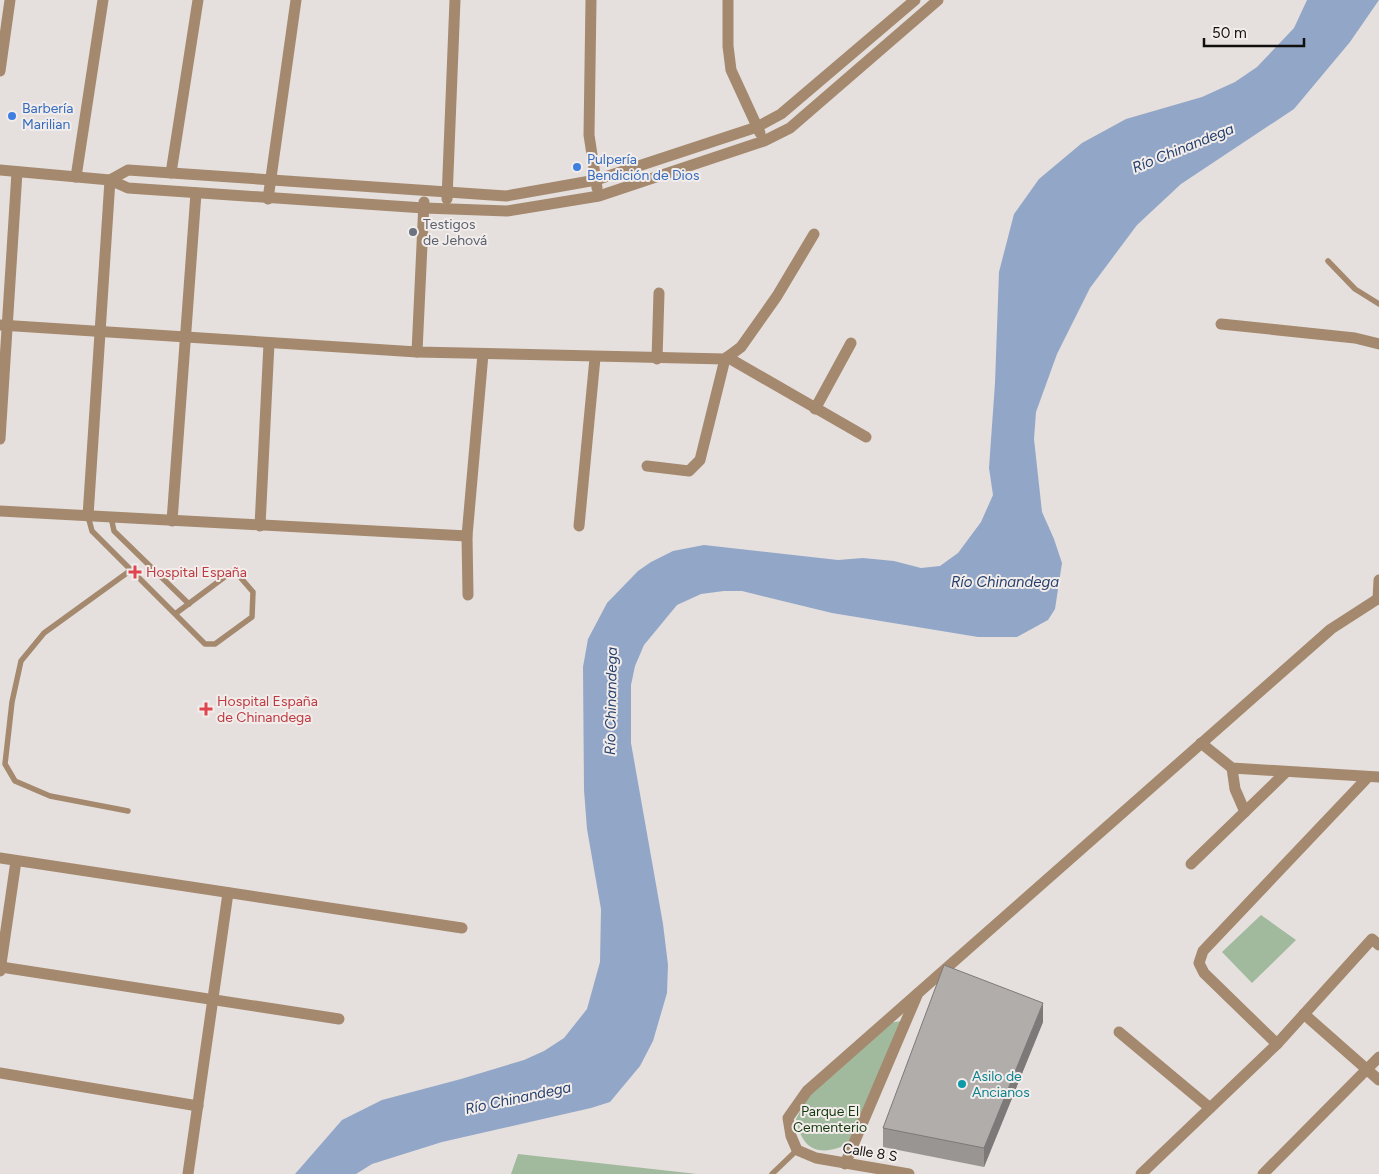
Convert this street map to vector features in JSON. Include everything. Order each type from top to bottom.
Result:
[{"type":"street","points":[[0,70],[10,0]]},
{"type":"street","points":[[76,177],[103,0]]},
{"type":"street","points":[[171,173],[198,0]]},
{"type":"street","points":[[268,199],[296,0]]},
{"type":"street","points":[[447,208],[455,0]]},
{"type":"street","points":[[590,0],[589,134],[599,196]]},
{"type":"street","points":[[728,0],[728,46],[731,70],[764,141]]},
{"type":"street","points":[[110,180],[128,170],[506,196],[596,180],[757,127],[781,114],[915,0]]},
{"type":"street","points":[[0,170],[110,180],[128,188],[268,199],[424,208],[507,211],[599,196],[764,141],[790,128],[938,0]]},
{"type":"street","points":[[0,440],[4,325],[17,172]]},
{"type":"street","points":[[88,516],[110,180]]},
{"type":"street","points":[[417,352],[425,190]]},
{"type":"street","points":[[172,521],[196,194]]},
{"type":"street","points":[[647,466],[689,471],[695,467],[700,460],[726,358],[741,346],[777,296],[814,234]]},
{"type":"street","points":[[657,359],[659,293]]},
{"type":"street","points":[[1221,324],[1355,338],[1379,344]]},
{"type":"street","points":[[4,325],[417,352],[595,358],[726,358],[866,437]]},
{"type":"street","points":[[260,526],[269,343]]},
{"type":"street","points":[[815,409],[851,344]]},
{"type":"street","points":[[468,595],[467,536],[483,354]]},
{"type":"street","points":[[579,526],[595,358]]},
{"type":"street","points":[[0,511],[467,536]]},
{"type":"street","points":[[797,1150],[791,1136],[788,1118],[807,1091],[1331,628],[1378,598],[1379,580]]},
{"type":"street","points":[[1201,743],[1232,768],[1374,777]]},
{"type":"street","points":[[1232,768],[1235,789],[1244,812]]},
{"type":"street","points":[[1190,864],[1286,772]]},
{"type":"street","points":[[1276,1044],[1204,973],[1199,963],[1203,951],[1374,777]]},
{"type":"street","points":[[0,858],[462,928]]},
{"type":"street","points":[[0,971],[16,861]]},
{"type":"street","points":[[188,1174],[228,893]]},
{"type":"street","points":[[1141,1174],[1276,1044],[1372,939],[1379,945]]},
{"type":"street","points":[[0,967],[339,1019]]},
{"type":"street","points":[[845,1164],[919,991]]},
{"type":"street","points":[[1304,1014],[1379,1080]]},
{"type":"street","points":[[1119,1032],[1210,1108]]},
{"type":"street","points":[[1263,1174],[1379,1057]]},
{"type":"street","points":[[0,1073],[198,1106]]},
{"type":"street","name":"Calle 8 S","points":[[797,1150],[816,1158],[909,1174]]},
{"type":"lane","points":[[1328,260],[1355,289],[1379,304]]},
{"type":"lane","points":[[88,516],[92,531],[131,570],[175,614],[205,644],[216,644],[252,617],[253,592],[234,570],[175,614]]},
{"type":"lane","points":[[111,517],[114,531],[189,604]]},
{"type":"lane","points":[[128,811],[50,796],[16,781],[5,764],[12,702],[21,661],[44,633],[131,570]]},
{"type":"lane","points":[[772,1174],[797,1150]]},
{"type":"green space","points":[[1261,915],[1296,940],[1252,983],[1222,952]]},
{"type":"green space","name":"Parque El Cementerio","points":[[901,1021],[854,1141],[834,1149],[817,1150],[810,1146],[799,1131],[796,1119],[811,1091],[890,1023]]},
{"type":"green space","points":[[518,1154],[697,1174],[511,1174]]},
{"type":"water","name":"Río Chinandega","points":[[1307,0],[1379,0],[1350,42],[1294,109],[1181,184],[1137,225],[1090,288],[1057,354],[1036,412],[1034,439],[1042,512],[1062,563],[1055,609],[1048,620],[1017,637],[978,637],[832,613],[742,591],[701,594],[677,605],[644,645],[635,666],[631,685],[631,743],[663,924],[668,965],[667,993],[653,1041],[640,1066],[610,1102],[591,1108],[442,1142],[372,1164],[356,1174],[295,1174],[342,1120],[382,1100],[524,1060],[544,1051],[564,1038],[587,1009],[600,962],[601,909],[587,829],[584,790],[583,667],[588,639],[607,603],[638,571],[651,562],[673,551],[704,545],[838,560],[863,558],[894,561],[921,568],[940,566],[958,553],[981,522],[993,495],[989,468],[995,383],[999,272],[1014,214],[1039,179],[1082,143],[1126,119],[1202,97],[1235,82],[1257,67],[1294,28]]},
{"type":"building","name":"Asilo de Ancianos","points":[[944,965],[1043,1003],[984,1148],[883,1128]]},
{"type":"place","name":"Barbería Marilian","points":[[12,116]]},
{"type":"place","name":"Pulpería Bendición de Dios","points":[[577,167]]},
{"type":"place","name":"Testigos de Jehová","points":[[413,232]]},
{"type":"place","name":"Hospital España","points":[[135,572]]},
{"type":"place","name":"Hospital España de Chinandega","points":[[206,709]]},
{"type":"place","name":"Asilo de Ancianos","points":[[962,1084]]}]
